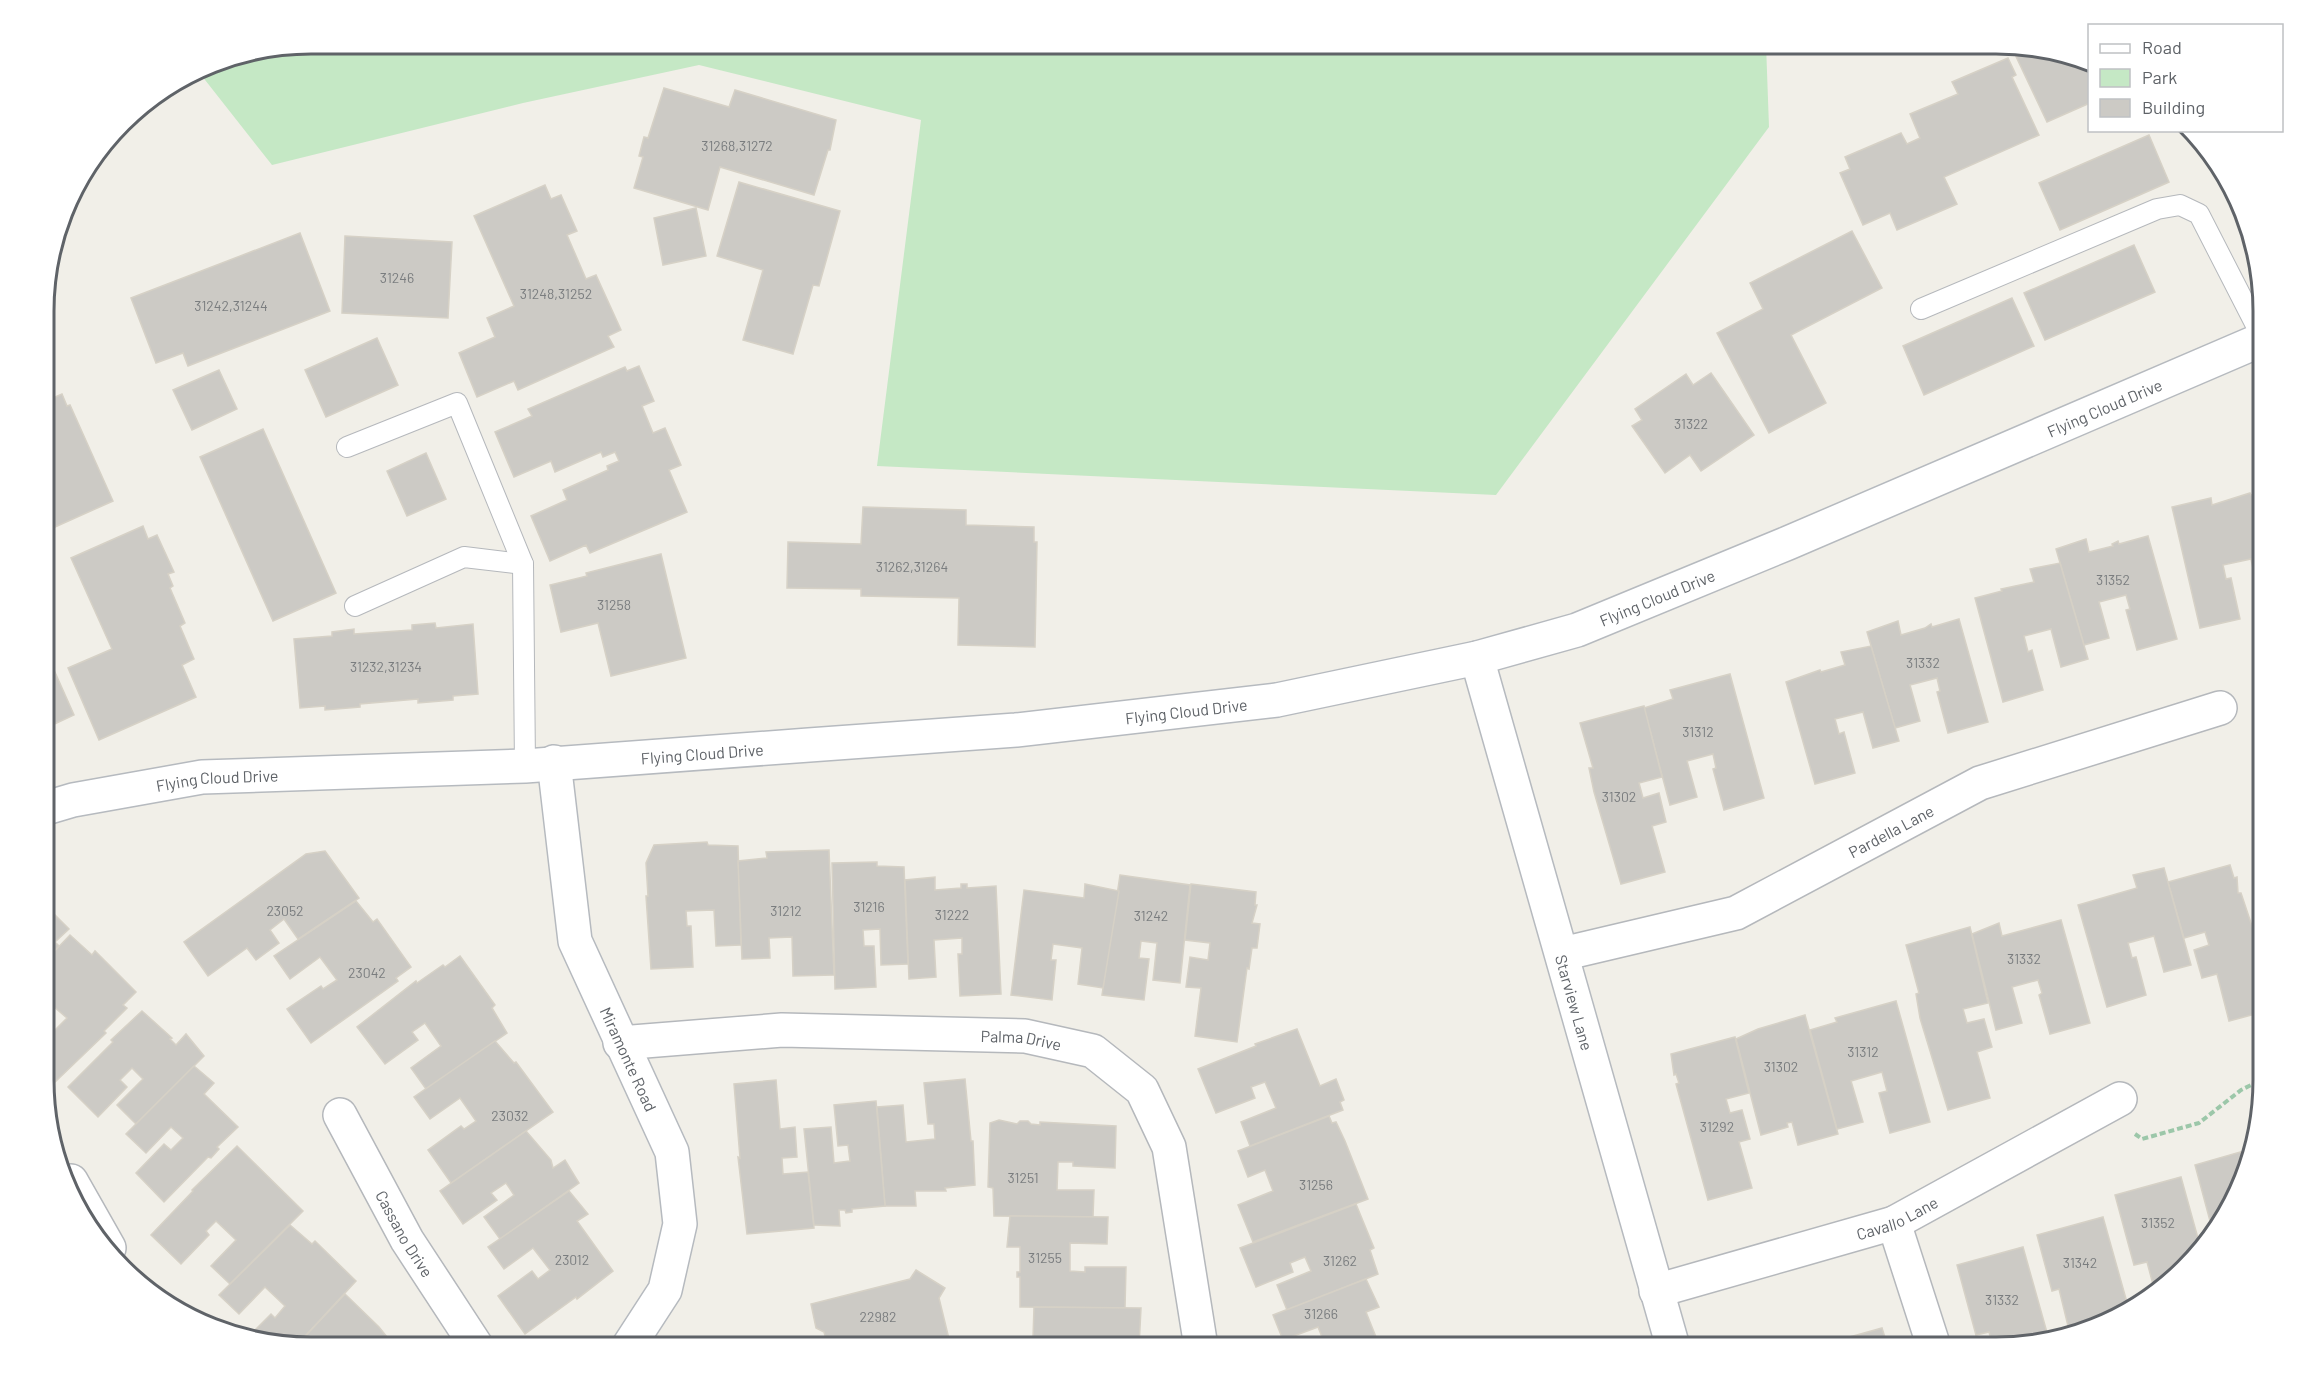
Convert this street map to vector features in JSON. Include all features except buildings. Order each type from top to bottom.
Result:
[{"type":"street","name":"Flying Cloud Drive","points":[[54,806],[73,800],[202,777],[540,764],[1016,730],[1277,700],[1477,658],[1577,630],[1788,543],[2253,343]]},
{"type":"street","name":"Starview Lane","points":[[1477,658],[1670,1337]]},
{"type":"street","name":"Pardella Lane","points":[[1562,954],[1736,914],[1980,783],[2220,708]]},
{"type":"street","name":"Miramonte Road","points":[[540,764],[575,941],[672,1152],[680,1224],[665,1290],[634,1337]]},
{"type":"street","name":"Palma Drive","points":[[620,1043],[794,1031],[1025,1036],[1093,1051],[1142,1090],[1169,1147],[1199,1337]]},
{"type":"street","name":"Cavallo Lane","points":[[1656,1291],[1894,1223],[2110,1105]]},
{"type":"street","name":"Cassano Drive","points":[[340,1115],[407,1240],[470,1337]]},
{"type":"street","points":[[1894,1223],[1931,1337]]},
{"type":"lane","points":[[1920,309],[2157,209],[2180,205],[2199,214],[2253,319]]},
{"type":"lane","points":[[347,447],[457,403],[523,564],[540,764]]},
{"type":"lane","points":[[355,606],[464,557],[523,564]]},
{"type":"path","points":[[2110,1105],[2142,1139],[2199,1123],[2241,1090],[2253,1084]]},
{"type":"green space","points":[[311,54],[1766,54],[1769,127],[1496,495],[877,466],[921,120],[699,65],[523,103],[272,165],[203,78],[261,59]]}]
